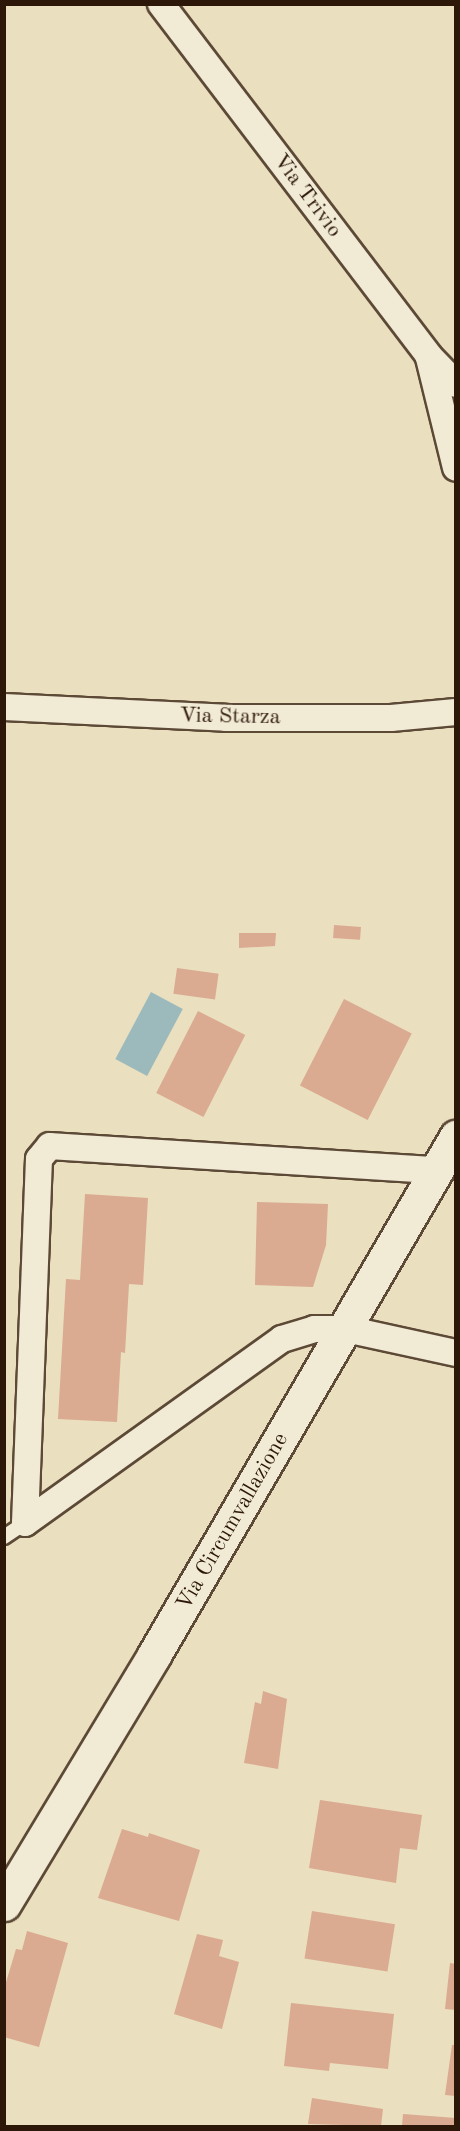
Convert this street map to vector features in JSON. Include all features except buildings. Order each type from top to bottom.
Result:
[{"type":"street","name":"Via Trivio","points":[[161,4],[428,355],[456,384]]},
{"type":"street","points":[[428,355],[456,468]]},
{"type":"street","name":"Via Starza","points":[[4,707],[226,718],[391,718],[456,712]]},
{"type":"street","name":"Via Circumvallazione","points":[[4,1904],[346,1329],[445,1173],[456,1137]]},
{"type":"street","points":[[15,1530],[39,1159],[50,1146],[445,1173]]},
{"type":"street","points":[[15,1530],[282,1339],[314,1329],[346,1329],[456,1353]]},
{"type":"water","points":[[151,992],[183,1009],[147,1076],[115,1059]]}]
